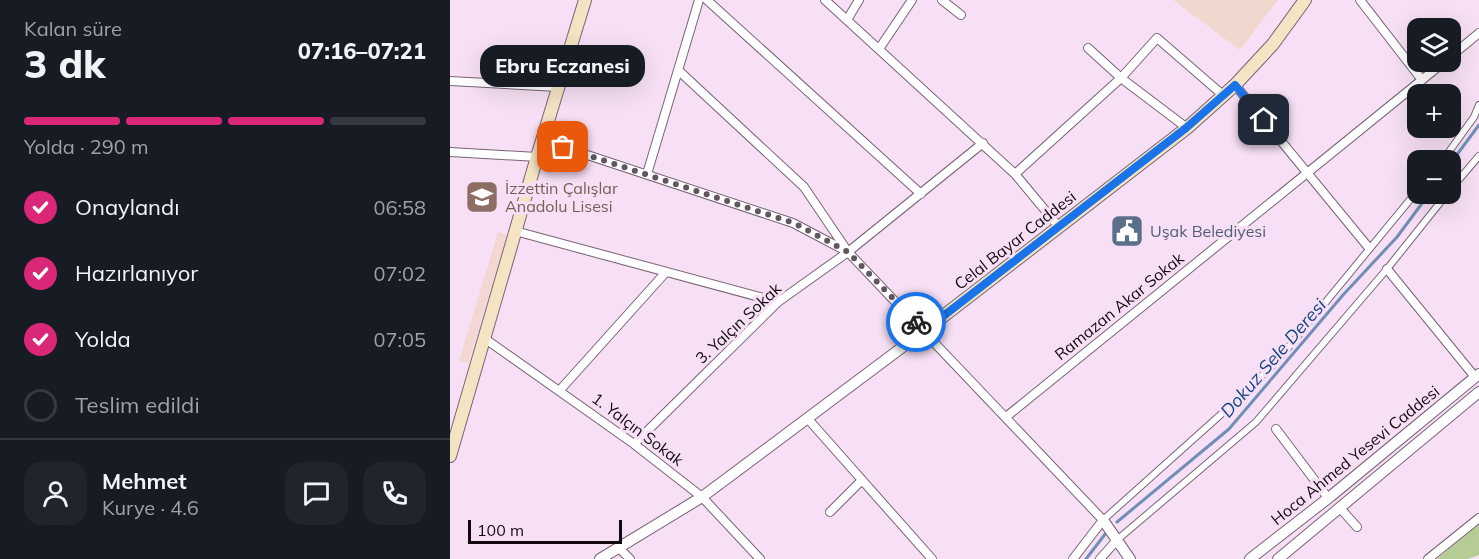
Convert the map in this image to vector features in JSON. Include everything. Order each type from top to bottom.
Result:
[{"type":"main road","points":[[450,456],[585,0]]},
{"type":"main road","name":"Celal Bayar Caddesi","points":[[924,331],[1224,96],[1273,44],[1305,0]]},
{"type":"street","points":[[647,174],[699,0]]},
{"type":"street","points":[[707,0],[921,195]]},
{"type":"street","points":[[825,0],[1015,174],[1059,227]]},
{"type":"street","points":[[847,20],[859,0]]},
{"type":"street","points":[[879,49],[912,0]]},
{"type":"street","points":[[942,0],[961,15]]},
{"type":"street","points":[[1360,0],[1422,80]]},
{"type":"street","points":[[1461,48],[1479,33]]},
{"type":"street","points":[[1015,174],[1121,78],[1157,38],[1224,96]]},
{"type":"street","points":[[1088,48],[1121,78],[1186,128]]},
{"type":"street","points":[[678,70],[804,187],[848,252],[1103,520],[1130,559]]},
{"type":"street","name":"Ramazan Akar Sokak","points":[[1006,417],[1432,72]]},
{"type":"street","points":[[450,81],[558,87]]},
{"type":"street","points":[[1235,85],[1369,248]]},
{"type":"street","points":[[1450,150],[1474,117],[1479,105]]},
{"type":"street","points":[[542,140],[794,223],[848,252]]},
{"type":"street","name":"3. Yalçın Sokak","points":[[634,444],[778,302],[848,252],[983,143]]},
{"type":"street","points":[[450,152],[537,157]]},
{"type":"street","points":[[1461,177],[1479,156]]},
{"type":"street","points":[[1073,559],[1103,520],[1237,400],[1278,360],[1407,203]]},
{"type":"street","points":[[1100,559],[1117,540],[1256,422],[1440,204]]},
{"type":"street","points":[[515,231],[778,302]]},
{"type":"street","points":[[1387,269],[1477,375]]},
{"type":"street","points":[[560,390],[666,272]]},
{"type":"street","name":"Celal Bayar Caddesi","points":[[600,559],[702,497],[924,331]]},
{"type":"street","name":"1. Yalçın Sokak","points":[[484,338],[560,390],[702,497],[759,559]]},
{"type":"street","name":"Hoca Ahmed Yesevi Caddesi","points":[[1250,559],[1477,375]]},
{"type":"street","name":"Hoca Ahmed Yesevi Caddesi","points":[[1278,559],[1479,392]]},
{"type":"street","points":[[808,419],[932,559]]},
{"type":"street","points":[[1276,429],[1328,498]]},
{"type":"street","points":[[830,512],[862,480]]},
{"type":"street","points":[[1340,508],[1357,527]]},
{"type":"street","points":[[1428,559],[1479,518]]},
{"type":"street","points":[[618,548],[630,559]]},
{"type":"shaded area","points":[[1173,0],[1278,0],[1240,50]]},
{"type":"shaded area","points":[[498,232],[507,235],[468,364],[459,361]]},
{"type":"green space","points":[[1479,523],[1479,555],[1468,559],[1437,559]]},
{"type":"waterway","name":"Dokuz Sele Deresi","points":[[1460,150],[1479,125]]},
{"type":"waterway","name":"Dokuz Sele Deresi","points":[[1117,522],[1229,429],[1343,295],[1397,237],[1422,204]]},
{"type":"waterway","name":"Dokuz Sele Deresi","points":[[1086,559],[1106,533]]},
{"type":"way so far","points":[[563,147],[794,223],[848,252],[916,322]]},
{"type":"place","name":"Ebru Eczanesi","points":[[563,147]]},
{"type":"place","name":"İzzettin Çalışlar Anadolu Lisesi","points":[[482,197]]},
{"type":"place","name":"Uşak Belediyesi","points":[[1127,231]]},
{"type":"route","points":[[916,322],[924,331],[1186,128],[1235,85],[1264,120]]}]
